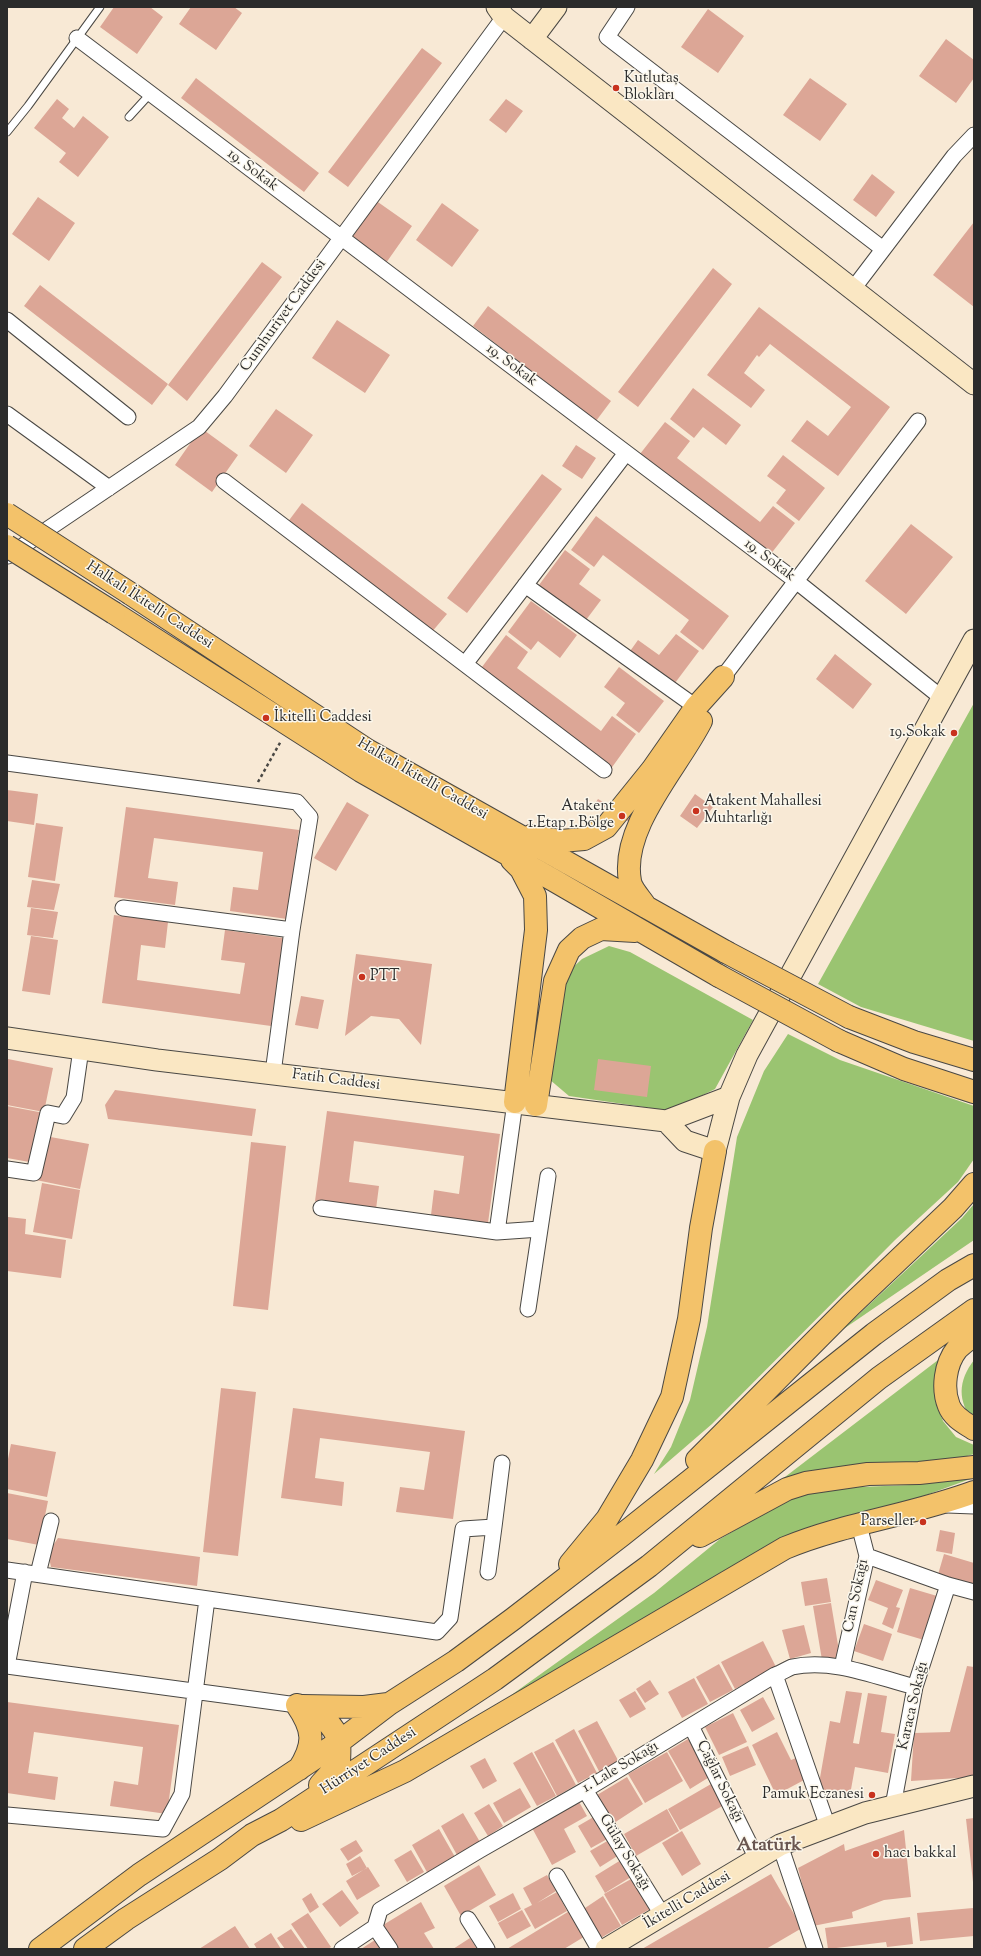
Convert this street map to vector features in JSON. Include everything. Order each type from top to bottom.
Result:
[{"type":"main road","name":"Halkalı İkitelli Caddesi","points":[[7,514],[367,750],[648,910],[849,1018],[914,1042],[974,1060]]},
{"type":"main road","name":"Halkalı İkitelli Caddesi","points":[[7,546],[361,771],[719,976],[839,1041],[904,1069],[974,1092]]},
{"type":"main road","points":[[516,834],[561,841],[584,839],[606,827],[652,770],[696,707],[722,677]]},
{"type":"main road","points":[[648,910],[630,883],[628,858],[635,836],[651,800],[692,738],[722,677]]},
{"type":"main road","points":[[504,852],[521,869],[536,896],[536,930],[525,1103]]},
{"type":"main road","points":[[525,1103],[555,981],[569,950],[582,938],[601,929],[640,931]]},
{"type":"main road","points":[[545,1594],[607,1519],[642,1460],[672,1397],[689,1319],[701,1228],[715,1150]]},
{"type":"main road","points":[[622,1535],[851,1305],[953,1208],[974,1184]]},
{"type":"main road","points":[[40,1949],[139,1876],[339,1742],[389,1704],[456,1660],[622,1535],[874,1334],[948,1280],[974,1265]]},
{"type":"main road","points":[[649,1566],[879,1378],[974,1310]]},
{"type":"main road","points":[[974,1335],[957,1350],[947,1370],[945,1388],[949,1407],[959,1419],[974,1429]]},
{"type":"main road","points":[[649,1566],[787,1489],[806,1483],[868,1474],[919,1473],[974,1467]]},
{"type":"main road","points":[[220,1859],[406,1771],[785,1548],[816,1535],[938,1505],[974,1492]]},
{"type":"main road","name":"Hürriyet Caddesi","points":[[85,1949],[126,1919],[220,1859],[252,1835],[281,1820],[495,1678],[649,1566]]},
{"type":"main road","points":[[297,1706],[364,1707],[389,1704]]},
{"type":"main road","points":[[252,1835],[272,1816],[321,1784],[339,1764],[339,1742],[333,1729],[318,1714],[297,1706]]},
{"type":"main road","points":[[297,1706],[307,1720],[310,1738],[308,1754],[299,1769]]},
{"type":"street","points":[[532,39],[556,7]]},
{"type":"street","points":[[627,7],[608,37],[883,249]]},
{"type":"street","points":[[504,10],[532,39],[974,384]]},
{"type":"street","name":"Cumhuriyet Caddesi","points":[[7,557],[199,427],[225,396],[504,10]]},
{"type":"street","name":"19. Sokak","points":[[77,38],[796,581],[942,698]]},
{"type":"street","points":[[853,289],[954,156],[971,144]]},
{"type":"street","points":[[7,320],[128,417]]},
{"type":"street","points":[[7,414],[109,488]]},
{"type":"street","points":[[722,677],[918,421]]},
{"type":"street","points":[[465,664],[626,453]]},
{"type":"street","points":[[224,481],[604,770]]},
{"type":"street","points":[[525,585],[696,707]]},
{"type":"street","points":[[729,1097],[666,1121],[685,1141],[715,1150],[729,1097],[747,1055],[974,640]]},
{"type":"street","points":[[7,763],[297,802],[310,817],[292,930],[274,1073]]},
{"type":"street","points":[[123,908],[292,930]]},
{"type":"street","name":"Fatih Caddesi","points":[[7,1038],[81,1049],[666,1121]]},
{"type":"street","points":[[7,1169],[34,1173],[48,1113],[63,1116],[74,1098],[81,1049]]},
{"type":"street","points":[[497,1232],[525,1103]]},
{"type":"street","points":[[528,1309],[548,1176]]},
{"type":"street","points":[[321,1208],[497,1232],[540,1229]]},
{"type":"street","points":[[488,1572],[502,1463]]},
{"type":"street","points":[[938,1505],[974,1506]]},
{"type":"street","points":[[51,1521],[31,1573],[7,1666],[297,1706]]},
{"type":"street","name":"Can Sokağı","points":[[842,1667],[867,1556],[859,1525]]},
{"type":"street","points":[[7,1570],[437,1632],[450,1618],[463,1529],[494,1527]]},
{"type":"street","points":[[867,1556],[948,1585],[974,1592]]},
{"type":"street","name":"Karaca Sokağı","points":[[893,1806],[914,1688],[948,1585]]},
{"type":"street","points":[[7,1815],[163,1829],[182,1794],[207,1599]]},
{"type":"street","name":"1. Lale Sokağı","points":[[375,1927],[380,1910],[480,1850],[585,1790],[775,1675],[792,1667],[815,1664],[842,1667],[914,1688]]},
{"type":"street","points":[[775,1675],[828,1827]]},
{"type":"street","name":"Çağlar Sokağı","points":[[691,1726],[757,1859]]},
{"type":"street","name":"İkitelli Caddesi","points":[[606,1949],[780,1845],[865,1812],[974,1786]]},
{"type":"street","name":"Gülay Sokağı","points":[[585,1790],[662,1916]]},
{"type":"street","points":[[780,1845],[815,1949]]},
{"type":"street","points":[[557,1876],[599,1949]]},
{"type":"street","points":[[468,1919],[487,1949]]},
{"type":"street","points":[[342,1949],[375,1927],[390,1949]]},
{"type":"lane","points":[[7,132],[28,106],[100,7]]},
{"type":"lane","points":[[129,117],[150,94]]},
{"type":"path","points":[[256,797],[258,779],[290,725]]},
{"type":"green space","points":[[974,703],[974,1041],[861,1007],[818,984]]},
{"type":"green space","points":[[609,946],[630,952],[753,1020],[715,1089],[671,1111],[569,1096],[549,1079],[568,972],[582,959]]},
{"type":"green space","points":[[788,1034],[840,1060],[974,1106],[974,1159],[958,1182],[895,1240],[712,1424],[654,1474],[671,1447],[690,1400],[707,1327],[737,1137],[764,1071]]},
{"type":"green space","points":[[974,1204],[974,1240],[842,1330],[962,1218]]},
{"type":"green space","points":[[942,1357],[936,1378],[936,1402],[943,1421],[956,1437],[974,1445],[974,1454],[960,1458],[905,1463],[781,1480]]},
{"type":"green space","points":[[974,1360],[974,1422],[968,1414],[962,1399],[962,1383]]},
{"type":"green space","points":[[973,1478],[918,1498],[856,1515],[640,1622],[510,1696],[654,1593],[720,1539],[783,1502],[808,1493],[835,1488],[910,1485]]},
{"type":"building","points":[[114,7],[150,7],[163,17],[137,54],[100,27]]},
{"type":"building","points":[[191,7],[234,7],[242,13],[216,50],[179,24]]},
{"type":"building","points":[[708,9],[744,36],[718,73],[681,47]]},
{"type":"building","points":[[946,39],[974,60],[974,78],[956,103],[919,76]]},
{"type":"building","points":[[422,48],[442,63],[348,187],[328,172]]},
{"type":"building","points":[[196,78],[319,173],[304,192],[181,98]]},
{"type":"building","points":[[810,78],[847,104],[820,141],[783,115]]},
{"type":"building","points":[[57,99],[69,109],[62,118],[74,128],[83,116],[109,137],[78,177],[59,162],[66,153],[34,128]]},
{"type":"building","points":[[506,99],[523,111],[506,133],[489,120]]},
{"type":"building","points":[[872,174],[895,192],[876,217],[853,200]]},
{"type":"building","points":[[38,197],[75,223],[49,261],[12,234]]},
{"type":"building","points":[[375,200],[412,226],[386,263],[349,237]]},
{"type":"building","points":[[442,203],[479,230],[452,267],[416,240]]},
{"type":"building","points":[[974,222],[974,307],[933,275]]},
{"type":"building","points":[[262,262],[282,277],[187,401],[168,385]]},
{"type":"building","points":[[713,268],[732,284],[638,407],[618,392]]},
{"type":"building","points":[[40,285],[168,384],[152,405],[24,306]]},
{"type":"building","points":[[488,306],[611,401],[596,421],[473,326]]},
{"type":"building","points":[[759,307],[890,407],[838,476],[791,441],[807,420],[828,436],[851,407],[770,344],[759,357],[757,355],[744,373],[765,390],[751,408],[707,375]]},
{"type":"building","points":[[337,320],[390,355],[365,393],[312,358]]},
{"type":"building","points":[[693,388],[741,425],[726,445],[703,427],[694,438],[670,419]]},
{"type":"building","points":[[276,409],[313,435],[286,473],[249,446]]},
{"type":"building","points":[[665,422],[690,441],[677,458],[760,522],[773,506],[795,523],[770,555],[640,454]]},
{"type":"building","points":[[201,428],[238,455],[212,492],[175,465]]},
{"type":"building","points":[[576,445],[596,458],[582,479],[562,466]]},
{"type":"building","points":[[783,455],[825,488],[799,521],[776,503],[786,490],[767,476]]},
{"type":"building","points":[[542,474],[562,489],[467,613],[447,598]]},
{"type":"building","points":[[302,503],[447,614],[431,633],[287,523]]},
{"type":"building","points":[[596,516],[729,616],[703,650],[680,632],[689,620],[603,555],[594,567],[571,550]]},
{"type":"building","points":[[911,524],[953,557],[906,614],[865,581]]},
{"type":"building","points":[[565,550],[590,569],[579,584],[601,600],[586,620],[539,585]]},
{"type":"building","points":[[531,601],[577,635],[560,658],[538,641],[531,650],[508,632]]},
{"type":"building","points":[[676,634],[699,651],[672,687],[628,654],[638,640],[659,655]]},
{"type":"building","points":[[506,635],[528,652],[517,668],[601,731],[612,716],[636,734],[610,770],[479,671]]},
{"type":"building","points":[[835,654],[872,684],[853,709],[816,679]]},
{"type":"building","points":[[619,667],[664,701],[639,733],[616,715],[625,703],[604,687]]},
{"type":"building","points":[[7,790],[38,794],[34,825],[7,821]]},
{"type":"building","name":"Atakent Mahallesi Muhtarlığı","points":[[695,794],[713,807],[697,828],[680,816]]},
{"type":"building","name":"Atakent 1.Etap 1.Bölge","points":[[598,799],[648,829],[646,832],[596,802]]},
{"type":"building","points":[[347,802],[369,815],[336,871],[314,858]]},
{"type":"building","points":[[126,807],[299,830],[287,919],[230,911],[233,887],[258,890],[263,852],[154,838],[148,878],[178,882],[175,905],[114,897]]},
{"type":"building","points":[[36,823],[63,827],[55,881],[28,877]]},
{"type":"building","points":[[32,880],[60,884],[54,910],[27,907]]},
{"type":"building","points":[[31,908],[58,912],[53,938],[27,935]]},
{"type":"building","points":[[114,915],[168,922],[165,948],[141,945],[137,980],[240,994],[245,963],[221,960],[225,930],[283,938],[271,1026],[102,1003]]},
{"type":"building","points":[[31,936],[58,940],[50,995],[22,991]]},
{"type":"building","points":[[356,954],[432,964],[421,1045],[399,1019],[371,1016],[345,1036]]},
{"type":"building","points":[[301,996],[324,1000],[318,1029],[295,1025]]},
{"type":"building","points":[[8,1059],[53,1068],[44,1112],[7,1105]]},
{"type":"building","points":[[598,1059],[651,1066],[647,1097],[594,1090]]},
{"type":"building","points":[[115,1090],[256,1109],[252,1136],[108,1119],[105,1105]]},
{"type":"building","points":[[7,1106],[44,1113],[35,1163],[7,1158]]},
{"type":"building","points":[[327,1111],[500,1134],[488,1223],[431,1215],[434,1190],[459,1194],[464,1156],[354,1141],[349,1182],[379,1186],[376,1209],[315,1201]]},
{"type":"building","points":[[45,1136],[89,1144],[80,1189],[36,1180]]},
{"type":"building","points":[[251,1142],[286,1146],[268,1310],[233,1306]]},
{"type":"building","points":[[42,1183],[80,1190],[72,1239],[33,1232]]},
{"type":"building","points":[[8,1217],[26,1219],[25,1234],[66,1240],[61,1278],[7,1271]]},
{"type":"building","points":[[221,1388],[256,1392],[238,1556],[203,1552]]},
{"type":"building","points":[[293,1408],[465,1431],[453,1519],[396,1512],[400,1487],[424,1490],[430,1452],[320,1438],[315,1478],[344,1482],[342,1506],[281,1498]]},
{"type":"building","points":[[11,1444],[56,1452],[47,1497],[7,1489],[7,1464]]},
{"type":"building","points":[[7,1493],[48,1501],[39,1545],[7,1539]]},
{"type":"building","points":[[940,1530],[955,1533],[952,1554],[936,1551]]},
{"type":"building","points":[[58,1538],[200,1557],[197,1586],[51,1567],[48,1553]]},
{"type":"building","points":[[944,1554],[974,1563],[974,1589],[937,1578]]},
{"type":"building","points":[[827,1578],[831,1602],[805,1606],[801,1582]]},
{"type":"building","points":[[876,1580],[903,1590],[896,1607],[900,1608],[893,1629],[882,1624],[888,1608],[868,1600]]},
{"type":"building","points":[[910,1588],[937,1596],[924,1640],[897,1632]]},
{"type":"building","points":[[831,1603],[840,1657],[822,1660],[813,1606]]},
{"type":"building","points":[[864,1624],[892,1634],[883,1661],[854,1651]]},
{"type":"building","points":[[804,1625],[811,1653],[790,1659],[782,1630]]},
{"type":"building","points":[[763,1641],[776,1667],[735,1689],[721,1662]]},
{"type":"building","points":[[719,1664],[733,1690],[710,1702],[696,1677]]},
{"type":"building","points":[[967,1666],[974,1667],[974,1777],[911,1781],[914,1733],[950,1732]]},
{"type":"building","points":[[694,1678],[708,1704],[682,1718],[668,1692]]},
{"type":"building","points":[[650,1680],[659,1694],[645,1703],[636,1689]]},
{"type":"building","points":[[635,1691],[646,1709],[630,1718],[619,1700]]},
{"type":"building","points":[[846,1691],[862,1693],[853,1743],[859,1744],[868,1693],[887,1696],[881,1732],[895,1734],[888,1773],[855,1767],[850,1795],[818,1789],[830,1721],[840,1723]]},
{"type":"building","points":[[763,1697],[775,1719],[752,1732],[740,1710]]},
{"type":"building","points":[[7,1702],[179,1725],[167,1814],[110,1806],[114,1781],[138,1785],[143,1747],[34,1732],[28,1773],[58,1777],[55,1800],[7,1793]]},
{"type":"building","points":[[733,1713],[747,1742],[719,1755],[705,1727]]},
{"type":"building","points":[[597,1721],[620,1764],[601,1775],[578,1731]]},
{"type":"building","points":[[574,1729],[597,1773],[578,1783],[555,1740]]},
{"type":"building","points":[[777,1732],[791,1760],[796,1758],[806,1779],[776,1795],[752,1745]]},
{"type":"building","points":[[688,1739],[711,1776],[690,1789],[668,1751]]},
{"type":"building","points":[[553,1742],[576,1785],[557,1796],[534,1752]]},
{"type":"building","points":[[748,1746],[756,1765],[730,1776],[722,1757]]},
{"type":"building","points":[[532,1752],[556,1796],[537,1806],[513,1763]]},
{"type":"building","points":[[667,1752],[683,1781],[645,1803],[628,1774]]},
{"type":"building","points":[[485,1758],[497,1781],[483,1789],[470,1766]]},
{"type":"building","points":[[627,1777],[643,1804],[614,1823],[597,1795]]},
{"type":"building","points":[[711,1784],[724,1805],[680,1830],[668,1809]]},
{"type":"building","points":[[520,1788],[531,1807],[504,1823],[493,1803]]},
{"type":"building","points":[[578,1800],[587,1816],[564,1829],[576,1852],[552,1865],[531,1826]]},
{"type":"building","points":[[489,1804],[503,1826],[488,1836],[474,1813]]},
{"type":"building","points":[[667,1809],[679,1831],[636,1856],[624,1834]]},
{"type":"building","points":[[463,1813],[480,1842],[457,1855],[441,1826]]},
{"type":"building","points":[[597,1815],[609,1838],[591,1848],[578,1826]]},
{"type":"building","points":[[974,1818],[974,1882],[973,1882],[966,1819]]},
{"type":"building","points":[[439,1829],[455,1857],[428,1874],[412,1845]]},
{"type":"building","points":[[904,1830],[911,1897],[884,1900],[852,1912],[853,1918],[813,1926],[798,1868],[844,1844],[845,1851]]},
{"type":"building","points":[[682,1831],[701,1864],[682,1876],[662,1843]]},
{"type":"building","points":[[356,1840],[363,1851],[348,1861],[340,1849]]},
{"type":"building","points":[[609,1840],[619,1855],[600,1867],[590,1851]]},
{"type":"building","points":[[411,1850],[424,1872],[407,1882],[394,1860]]},
{"type":"building","points":[[360,1856],[367,1868],[352,1876],[346,1864]]},
{"type":"building","points":[[621,1860],[631,1877],[605,1893],[595,1876]]},
{"type":"building","points":[[479,1865],[496,1895],[461,1916],[444,1886]]},
{"type":"building","points":[[368,1867],[380,1886],[357,1900],[346,1881]]},
{"type":"building","points":[[771,1874],[802,1928],[766,1949],[642,1949]]},
{"type":"building","points":[[547,1875],[556,1891],[537,1903],[557,1892],[567,1911],[535,1929],[524,1909],[532,1905],[523,1888]]},
{"type":"building","points":[[633,1878],[650,1909],[622,1925],[604,1894]]},
{"type":"building","points":[[342,1890],[359,1913],[340,1927],[322,1904]]},
{"type":"building","points":[[311,1893],[319,1907],[310,1913],[302,1899]]},
{"type":"building","points":[[513,1893],[521,1909],[498,1922],[489,1906]]},
{"type":"building","points":[[603,1896],[621,1926],[599,1939],[582,1910]]},
{"type":"building","points":[[421,1902],[435,1928],[424,1933],[434,1949],[398,1949],[383,1925]]},
{"type":"building","points":[[973,1908],[974,1936],[920,1941],[917,1913]]},
{"type":"building","points":[[522,1910],[531,1926],[507,1939],[498,1923]]},
{"type":"building","points":[[571,1910],[587,1935],[564,1949],[507,1949]]},
{"type":"building","points":[[308,1913],[331,1947],[328,1949],[308,1949],[291,1924]]},
{"type":"building","points":[[910,1917],[913,1944],[887,1947],[886,1942],[828,1949],[825,1928]]},
{"type":"building","points":[[235,1926],[250,1949],[199,1949]]},
{"type":"building","points":[[291,1929],[305,1949],[285,1949],[277,1938]]},
{"type":"building","points":[[271,1933],[281,1949],[257,1949],[254,1944]]},
{"type":"building","points":[[378,1938],[385,1949],[361,1949]]},
{"type":"building","points":[[470,1938],[477,1949],[453,1949]]},
{"type":"place","name":"Kutlutaş Blokları","points":[[616,88]]},
{"type":"place","name":"İkitelli Caddesi","points":[[266,718]]},
{"type":"place","name":"19.Sokak","points":[[954,733]]},
{"type":"place","name":"Atakent Mahallesi Muhtarlığı","points":[[696,811]]},
{"type":"place","name":"Atakent 1.Etap 1.Bölge","points":[[622,816]]},
{"type":"place","name":"PTT","points":[[362,977]]},
{"type":"place","name":"Parseller","points":[[923,1522]]},
{"type":"place","name":"Pamuk Eczanesi","points":[[872,1795]]},
{"type":"place","name":"hacı bakkal","points":[[876,1854]]},
{"type":"district","name":"Atatürk","points":[[769,1847]]}]
